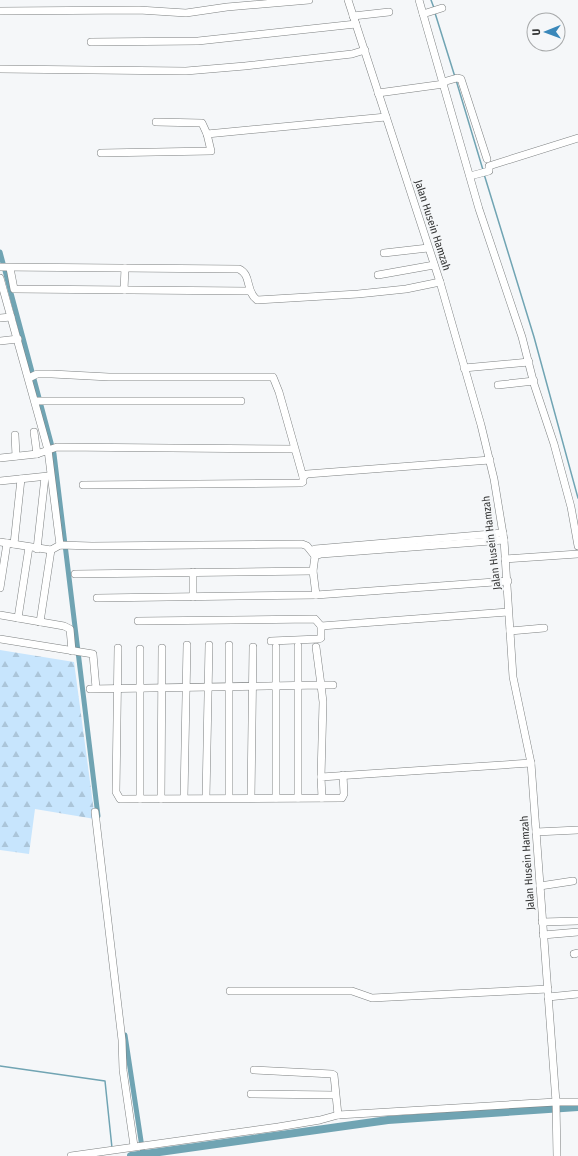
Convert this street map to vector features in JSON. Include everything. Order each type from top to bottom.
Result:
[{"type":"street","points":[[0,11],[139,10],[186,13],[309,0]]},
{"type":"street","name":"Jalan Husein Hamzah","points":[[348,0],[440,282],[490,460],[503,537],[508,581],[508,612],[513,677],[531,763],[556,1103],[557,1156]]},
{"type":"street","points":[[419,0],[445,82],[528,362],[574,506],[578,546]]},
{"type":"street","points":[[423,14],[441,8]]},
{"type":"street","points":[[353,16],[389,12]]},
{"type":"street","points":[[91,42],[198,41],[356,24]]},
{"type":"street","points":[[0,69],[205,70],[352,54],[365,50]]},
{"type":"street","points":[[378,93],[445,82],[457,78],[461,79],[487,159]]},
{"type":"street","points":[[207,134],[386,116]]},
{"type":"street","points":[[102,153],[208,152],[212,150],[202,123],[156,122]]},
{"type":"street","points":[[472,176],[489,171],[489,166],[578,138]]},
{"type":"street","points":[[384,253],[428,248]]},
{"type":"street","points":[[378,275],[434,265]]},
{"type":"street","points":[[0,268],[240,269],[244,272],[249,291],[257,300],[358,294],[406,289],[440,282]]},
{"type":"street","points":[[9,268],[14,289],[249,291]]},
{"type":"street","points":[[124,290],[125,268]]},
{"type":"street","points":[[0,278],[48,450],[60,545]]},
{"type":"street","points":[[0,318],[11,317]]},
{"type":"street","points":[[0,341],[18,339]]},
{"type":"street","points":[[464,368],[528,362]]},
{"type":"street","points":[[29,378],[37,374],[109,377],[270,376],[275,380],[279,392],[303,477],[303,482],[301,483],[83,485]]},
{"type":"street","points":[[498,385],[534,381]]},
{"type":"street","points":[[35,401],[241,401]]},
{"type":"street","points":[[34,432],[37,454]]},
{"type":"street","points":[[15,435],[16,456]]},
{"type":"street","points":[[0,458],[37,454],[57,447],[294,449]]},
{"type":"street","points":[[303,477],[307,474],[490,460]]},
{"type":"street","points":[[0,481],[52,475]]},
{"type":"street","points":[[37,548],[45,477]]},
{"type":"street","points":[[0,588],[7,543],[21,479]]},
{"type":"street","points":[[315,553],[329,550],[503,537]]},
{"type":"street","points":[[7,543],[51,550],[60,545],[302,544],[307,546],[315,553]]},
{"type":"street","points":[[18,618],[29,547]]},
{"type":"street","points":[[40,622],[51,550]]},
{"type":"street","points":[[315,553],[313,571],[316,595]]},
{"type":"street","points":[[505,558],[578,554]]},
{"type":"street","points":[[75,574],[313,571]]},
{"type":"street","points":[[193,572],[193,596]]},
{"type":"street","points":[[97,598],[316,595],[508,581]]},
{"type":"street","points":[[321,626],[508,612]]},
{"type":"street","points":[[0,615],[64,626],[70,629],[76,652]]},
{"type":"street","points":[[138,621],[315,619],[321,626],[321,638],[319,639],[271,641]]},
{"type":"street","points":[[510,631],[544,628]]},
{"type":"street","points":[[0,639],[94,654],[93,688],[333,685]]},
{"type":"street","points":[[184,798],[187,645]]},
{"type":"street","points":[[206,798],[209,645]]},
{"type":"street","points":[[229,645],[229,798]]},
{"type":"street","points":[[298,646],[298,798]]},
{"type":"street","points":[[251,798],[253,647]]},
{"type":"street","points":[[276,647],[276,798]]},
{"type":"street","points":[[316,647],[321,685],[322,798]]},
{"type":"street","points":[[118,648],[117,795],[120,799],[344,797],[343,776]]},
{"type":"street","points":[[161,799],[163,688],[162,648]]},
{"type":"street","points":[[140,649],[140,799]]},
{"type":"street","points":[[321,777],[385,774],[531,763]]},
{"type":"street","points":[[95,812],[122,1040],[123,1070],[138,1146]]},
{"type":"street","points":[[536,832],[578,830]]},
{"type":"street","points":[[540,886],[573,881]]},
{"type":"street","points":[[542,922],[578,921]]},
{"type":"street","points":[[543,935],[578,932]]},
{"type":"street","points":[[230,991],[352,991],[372,998],[548,993],[578,994]]},
{"type":"street","points":[[254,1070],[334,1075],[338,1115]]},
{"type":"street","points":[[251,1094],[336,1095]]},
{"type":"street","points":[[71,1156],[278,1127],[320,1120],[338,1115],[578,1102]]},
{"type":"green space","points":[[0,650],[74,662],[95,819],[35,809],[29,854],[0,850]]},
{"type":"waterway","points":[[431,0],[434,8]]},
{"type":"waterway","points":[[435,13],[455,77]]},
{"type":"waterway","points":[[456,80],[483,170]]},
{"type":"waterway","points":[[484,174],[534,337],[578,498]]},
{"type":"waterway","points":[[0,252],[54,454],[98,816]]},
{"type":"waterway","points":[[125,1035],[143,1154]]},
{"type":"waterway","points":[[0,1066],[105,1081],[112,1148]]},
{"type":"waterway","points":[[131,1156],[388,1120],[578,1107]]}]
